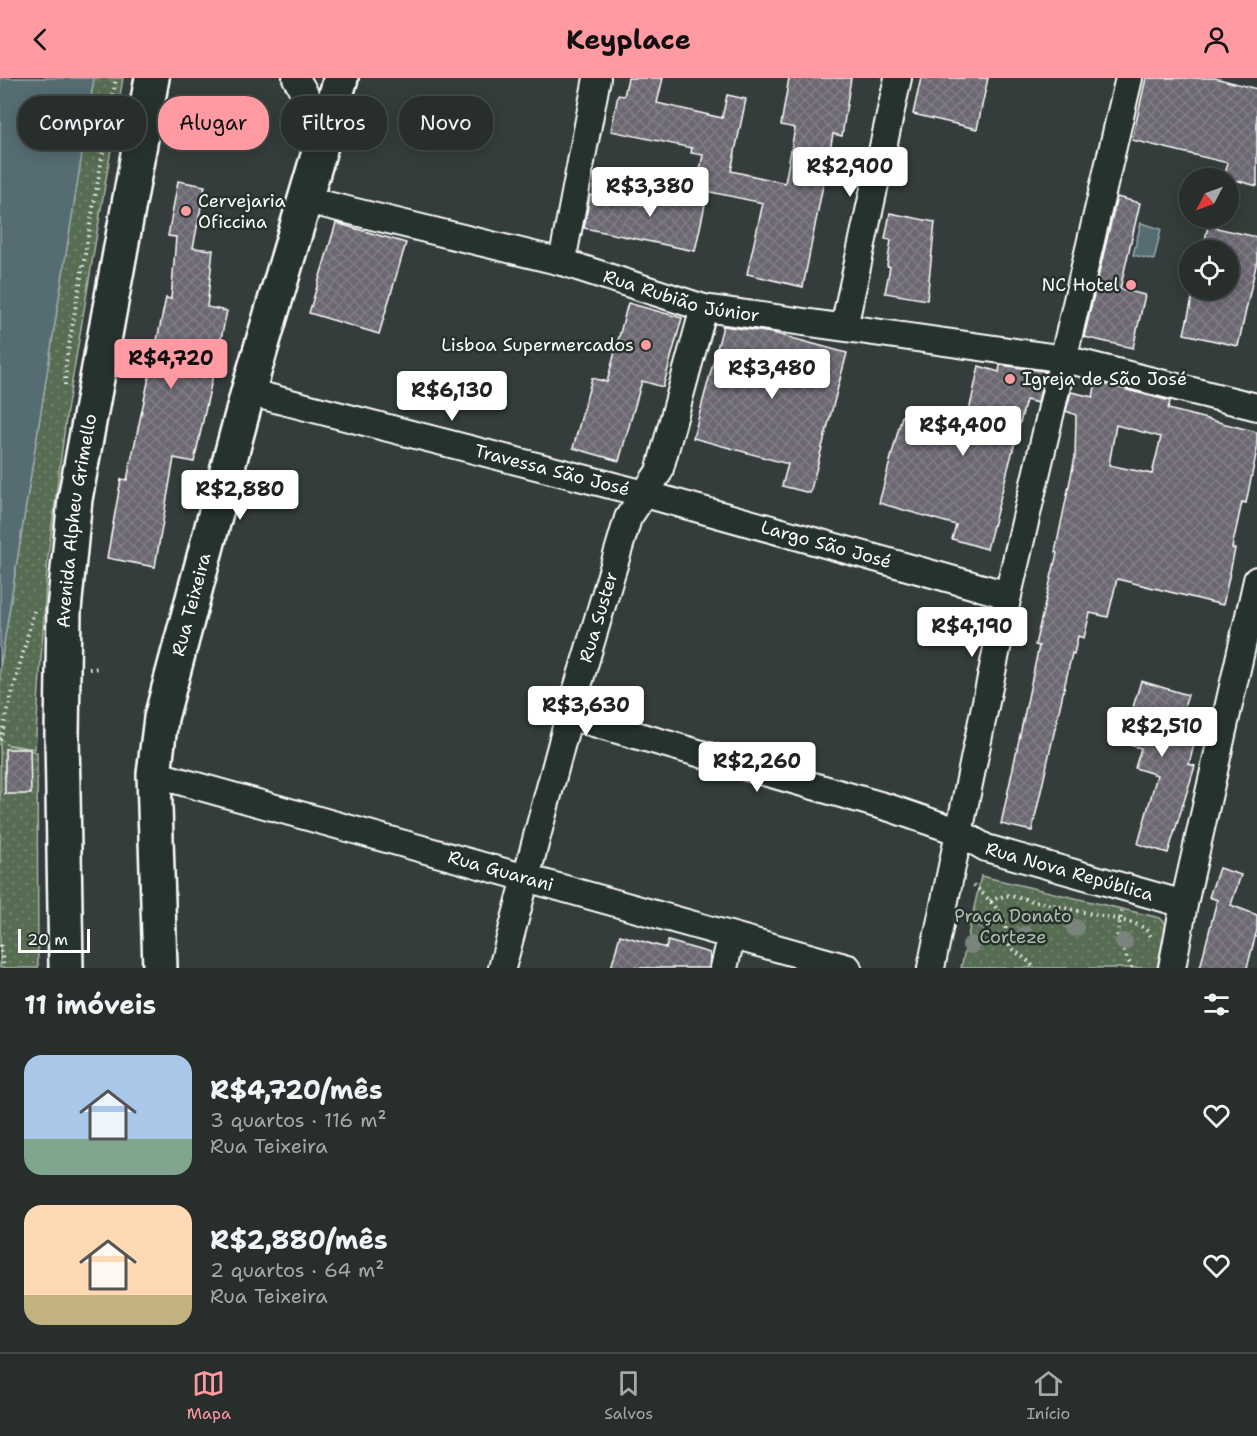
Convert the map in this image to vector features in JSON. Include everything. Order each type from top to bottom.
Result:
[{"type":"street","name":"Avenida Alpheu Grimello","points":[[66,968],[62,735],[64,610],[75,499],[152,78]]},
{"type":"street","points":[[296,78],[306,96]]},
{"type":"street","name":"Rua Teixeira","points":[[336,96],[341,78]]},
{"type":"street","points":[[562,262],[597,78]]},
{"type":"street","points":[[844,327],[898,78]]},
{"type":"street","points":[[931,968],[957,831],[1008,595],[1129,78]]},
{"type":"street","name":"Rua Teixeira","points":[[160,968],[154,774],[161,718],[248,392],[322,150]]},
{"type":"street","name":"Rua Rubião Júnior","points":[[306,200],[562,262],[704,308],[1065,359],[1257,407]]},
{"type":"street","name":"Rua Suster","points":[[502,968],[569,716],[628,518],[659,472],[704,308]]},
{"type":"street","name":"Travessa São José","points":[[248,392],[645,494]]},
{"type":"street","name":"Largo São José","points":[[645,494],[1008,595]]},
{"type":"street","points":[[1172,968],[1184,904],[1257,580]]},
{"type":"street","name":"Rua Nova República","points":[[569,716],[890,808],[957,831],[986,848],[1184,904]]},
{"type":"street","name":"Rua Guarani","points":[[154,774],[731,938],[848,968]]},
{"type":"street","points":[[724,968],[731,938]]},
{"type":"path","points":[[973,885],[990,901],[1005,922],[1006,939],[1010,946],[1025,956],[1034,968]]},
{"type":"path","points":[[990,901],[1006,895],[1138,924],[1147,930],[1152,942]]},
{"type":"path","points":[[1123,907],[1116,938],[1132,968]]},
{"type":"path","points":[[0,945],[4,968]]},
{"type":"green space","points":[[94,78],[123,78],[120,96],[91,96]]},
{"type":"green space","points":[[83,150],[111,150],[67,411],[48,556],[35,749],[5,744],[37,752],[38,968],[0,968],[0,669]]},
{"type":"green space","name":"Praça Donato Corteze","points":[[981,876],[1160,918],[1166,924],[1157,968],[961,968]]},
{"type":"water","points":[[0,78],[94,78],[91,96],[18,96],[18,150],[83,150],[0,668]]},
{"type":"water","points":[[1141,223],[1161,229],[1154,260],[1133,255]]},
{"type":"building","points":[[628,78],[663,78],[657,103],[722,118],[727,95],[746,99],[731,171],[785,183],[795,128],[781,125],[789,78],[851,78],[842,136],[833,134],[803,287],[747,274],[763,203],[696,189],[703,155],[691,153],[692,148],[611,131],[618,95],[624,96]]},
{"type":"building","points":[[921,78],[988,78],[977,129],[913,114]]},
{"type":"building","points":[[1146,78],[1215,78],[1257,89],[1257,186],[1239,181],[1239,168],[1227,168],[1228,163],[1132,140]]},
{"type":"building","points":[[178,181],[205,186],[193,248],[213,250],[207,307],[227,311],[194,462],[174,458],[155,567],[107,558],[121,479],[127,480],[166,298],[171,299],[176,237],[168,236]]},
{"type":"building","points":[[647,187],[706,200],[695,251],[584,228],[590,195],[643,205]]},
{"type":"building","points":[[1117,197],[1140,203],[1120,289],[1145,295],[1133,348],[1084,337]]},
{"type":"building","points":[[890,213],[935,222],[927,300],[885,293],[890,267],[887,266],[891,240],[885,239]]},
{"type":"building","points":[[336,223],[406,243],[379,334],[309,313]]},
{"type":"building","points":[[1208,228],[1257,237],[1257,261],[1238,346],[1184,334],[1192,300],[1239,300],[1239,240],[1205,240]]},
{"type":"building","points":[[628,303],[682,318],[663,387],[642,381],[619,461],[573,448],[592,378],[607,382]]},
{"type":"building","points":[[723,326],[773,333],[847,353],[810,493],[782,486],[788,464],[693,438]]},
{"type":"building","points":[[1000,365],[1045,371],[1038,403],[1026,400],[987,549],[952,539],[956,525],[879,503],[902,416],[964,434],[979,366],[999,372]]},
{"type":"building","points":[[1096,382],[1170,401],[1168,409],[1257,432],[1257,450],[1246,503],[1242,502],[1223,605],[1117,579],[1108,617],[1090,613],[1084,638],[1078,636],[1074,654],[1072,653],[1032,831],[1001,824],[1039,646],[1035,645],[1057,553],[1055,552],[1075,457],[1076,415],[1066,411],[1071,392],[1093,397]],"holes":[[[1116,425],[1161,437],[1152,474],[1109,465]]]},
{"type":"building","points":[[1141,681],[1188,695],[1180,720],[1199,725],[1189,764],[1195,766],[1168,853],[1138,844],[1157,775],[1135,768],[1141,748],[1122,743]]},
{"type":"building","points":[[5,749],[30,749],[31,794],[5,794]]},
{"type":"building","points":[[1219,868],[1241,875],[1231,905],[1257,915],[1257,930],[1247,968],[1200,968],[1217,900],[1209,897]]},
{"type":"building","points":[[620,935],[666,948],[668,941],[710,953],[709,968],[611,968]]},
{"type":"place","name":"Cervejaria Oficcina","points":[[186,211]]},
{"type":"place","name":"NC Hotel","points":[[1131,285]]},
{"type":"place","name":"Lisboa Supermercados","points":[[646,345]]},
{"type":"place","name":"Igreja de São José","points":[[1010,379]]}]
